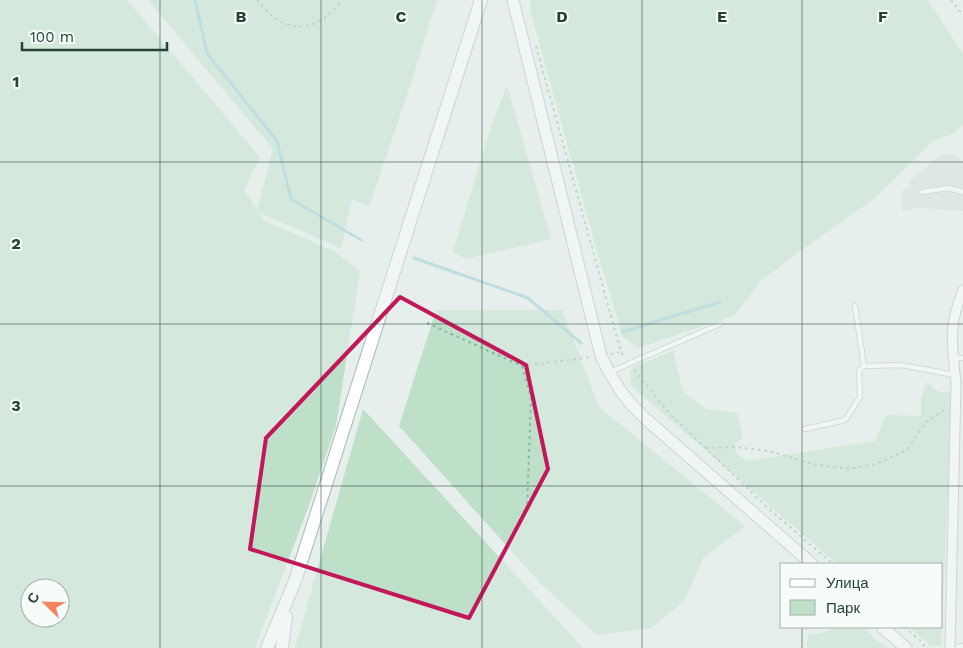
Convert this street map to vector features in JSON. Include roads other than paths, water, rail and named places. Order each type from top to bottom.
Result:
[{"type":"main road","points":[[282,648],[282,633],[295,581],[481,0]]},
{"type":"main road","points":[[267,648],[295,581]]},
{"type":"street","points":[[513,0],[601,356],[608,372],[631,404],[642,415],[811,563]]},
{"type":"street","points":[[957,647],[955,375],[951,330],[956,307],[963,290]]},
{"type":"street","points":[[883,628],[906,648]]},
{"type":"lane","points":[[922,192],[948,188],[963,192]]},
{"type":"lane","points":[[856,306],[864,366]]},
{"type":"lane","points":[[608,372],[720,324]]},
{"type":"lane","points":[[953,358],[963,358]]},
{"type":"lane","points":[[805,429],[845,420],[860,396],[859,370],[864,366],[901,365],[955,375]]},
{"type":"waterway","points":[[195,0],[207,53],[277,141],[291,199],[361,240]]},
{"type":"waterway","points":[[414,258],[528,298],[581,343]]},
{"type":"waterway","points":[[622,332],[720,302]]}]
